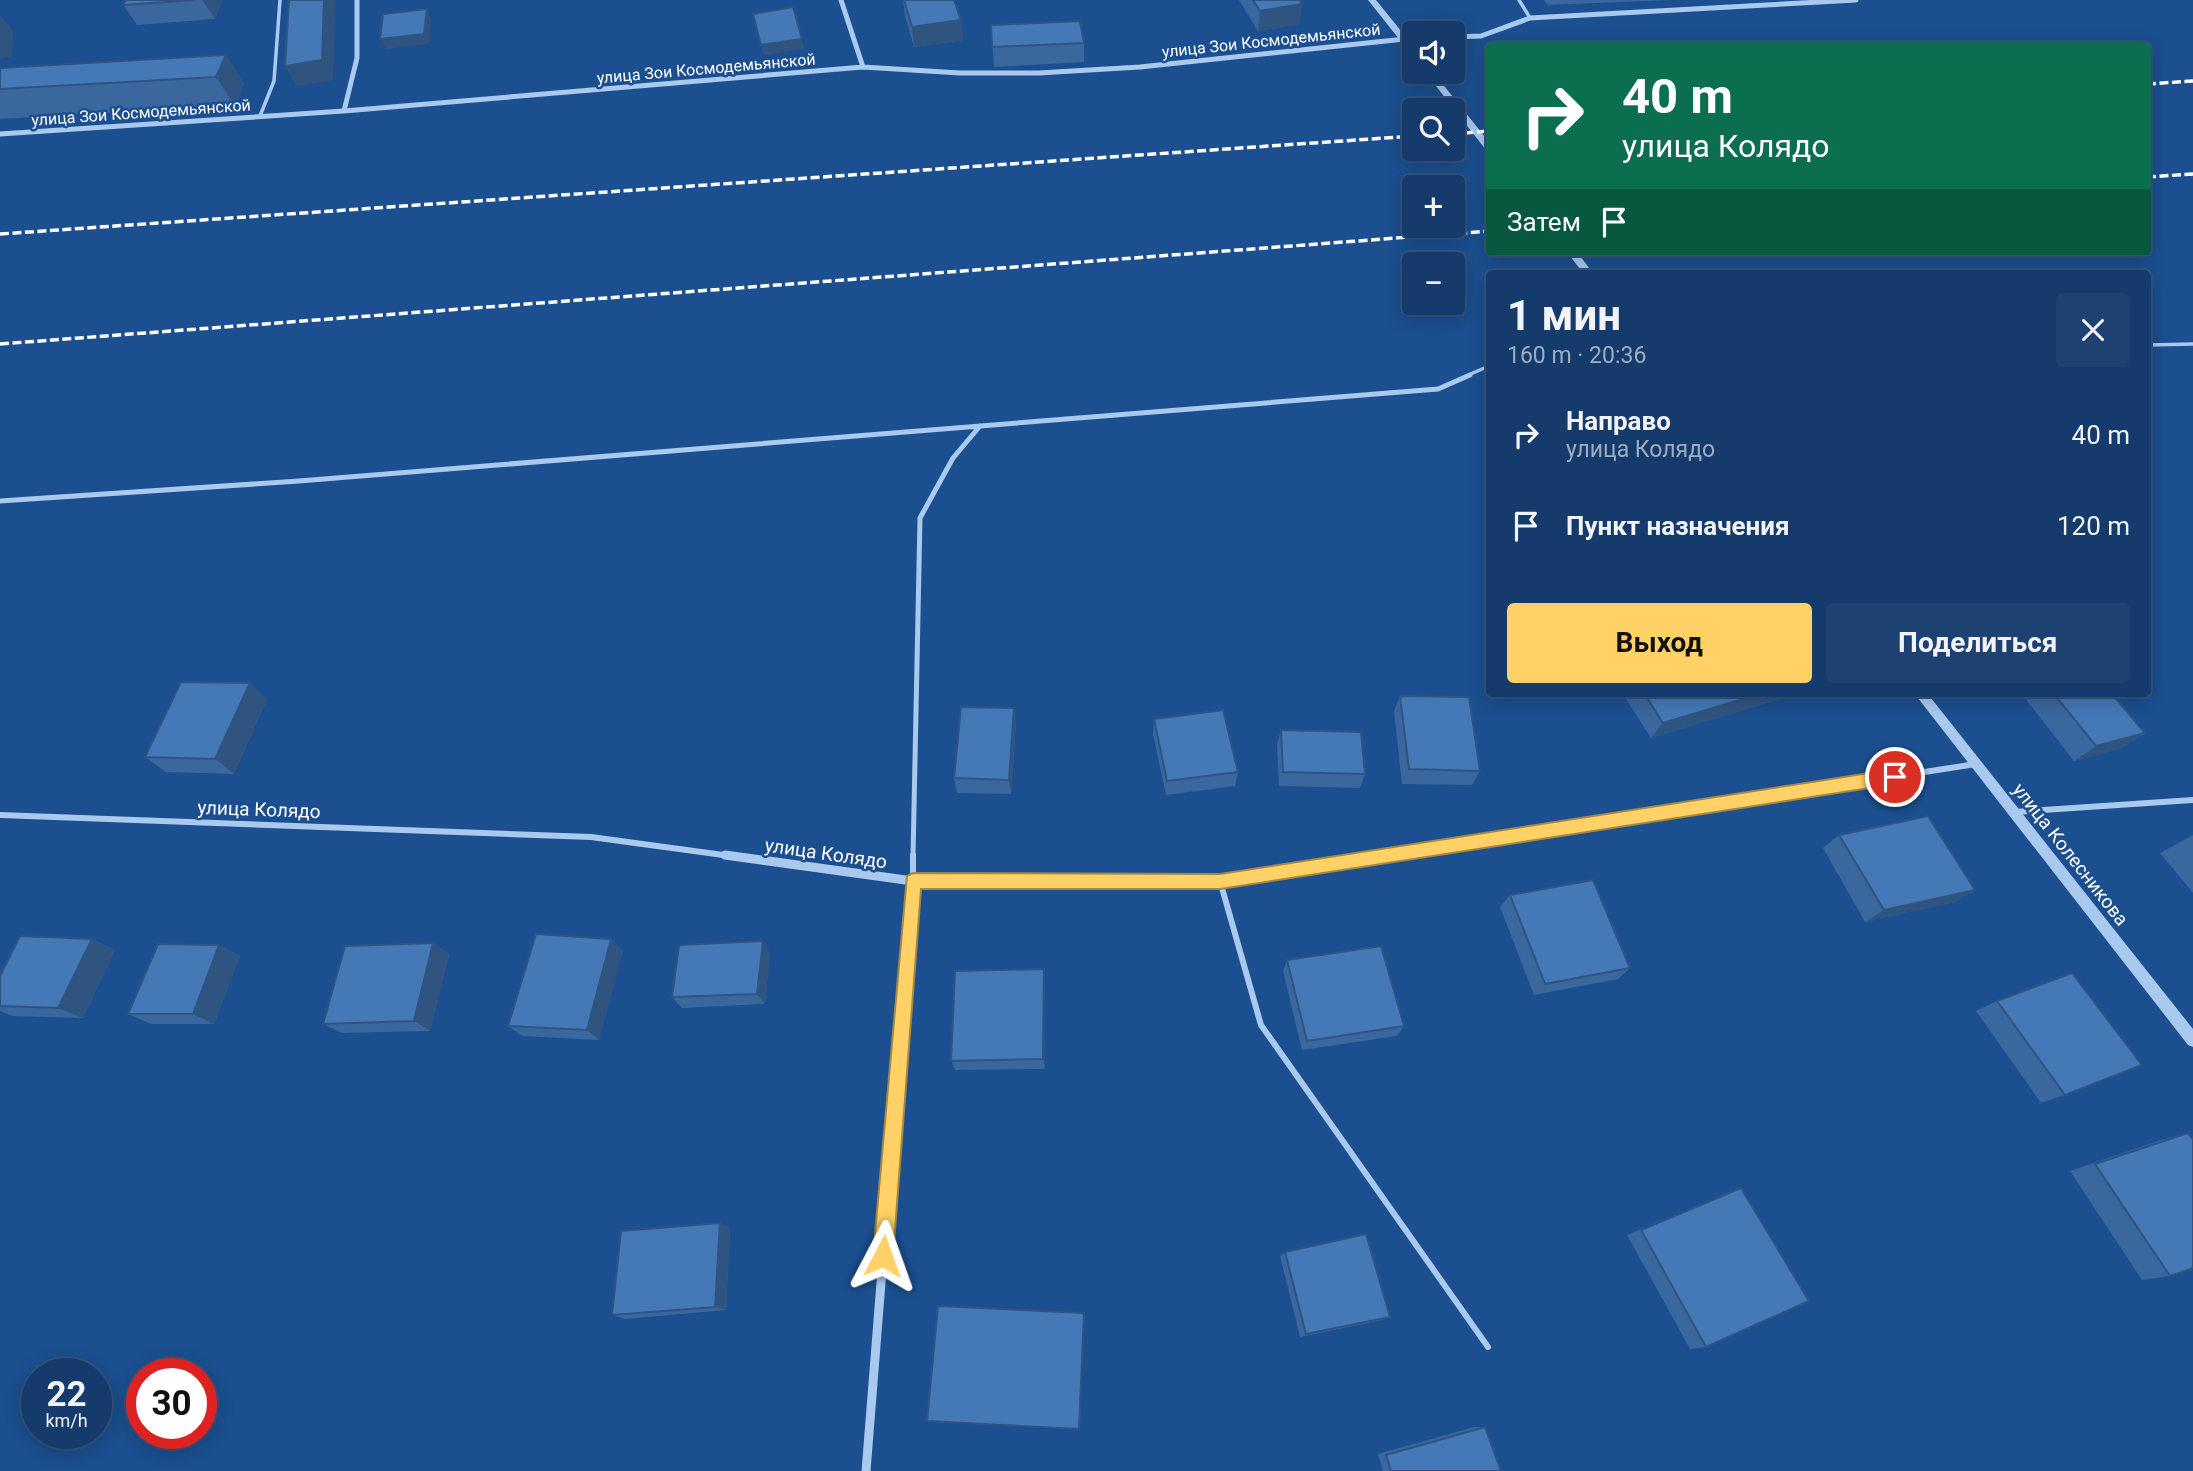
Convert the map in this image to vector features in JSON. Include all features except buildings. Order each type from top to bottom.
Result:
[{"type":"street","points":[[344,111],[358,58],[357,0]]},
{"type":"street","points":[[841,0],[863,67]]},
{"type":"street","points":[[1372,0],[1402,37]]},
{"type":"street","points":[[1465,37],[1480,36],[1530,18],[1856,0]]},
{"type":"street","name":"улица Зои Космодемьянской","points":[[0,134],[344,111],[863,67],[960,73],[1039,73],[1140,67],[1402,38]]},
{"type":"street","points":[[1438,84],[1486,144]]},
{"type":"street","points":[[1575,256],[1586,270]]},
{"type":"street","name":"улица Колесникова","points":[[1923,697],[2193,1040]]},
{"type":"street","name":"улица Колядо","points":[[0,815],[591,837],[913,881],[1220,881],[1976,764]]},
{"type":"street","points":[[2013,812],[2193,800]]},
{"type":"street","points":[[866,1471],[913,881]]},
{"type":"lane","points":[[260,116],[274,81],[280,0]]},
{"type":"lane","points":[[1519,0],[1530,18]]},
{"type":"lane","points":[[2151,345],[2193,344]]},
{"type":"lane","points":[[0,501],[313,480],[1438,388],[1486,367]]},
{"type":"lane","points":[[913,881],[920,517],[953,458],[979,426]]},
{"type":"lane","points":[[1220,881],[1261,1026],[1488,1348]]},
{"type":"railway","points":[[2151,84],[2193,81]]},
{"type":"railway","points":[[1465,133],[1486,131]]},
{"type":"railway","points":[[0,234],[1402,137]]},
{"type":"railway","points":[[2151,177],[2193,174]]},
{"type":"railway","points":[[0,344],[1486,231]]},
{"type":"route","points":[[883,1256],[913,881],[1220,881],[1895,777]]}]
